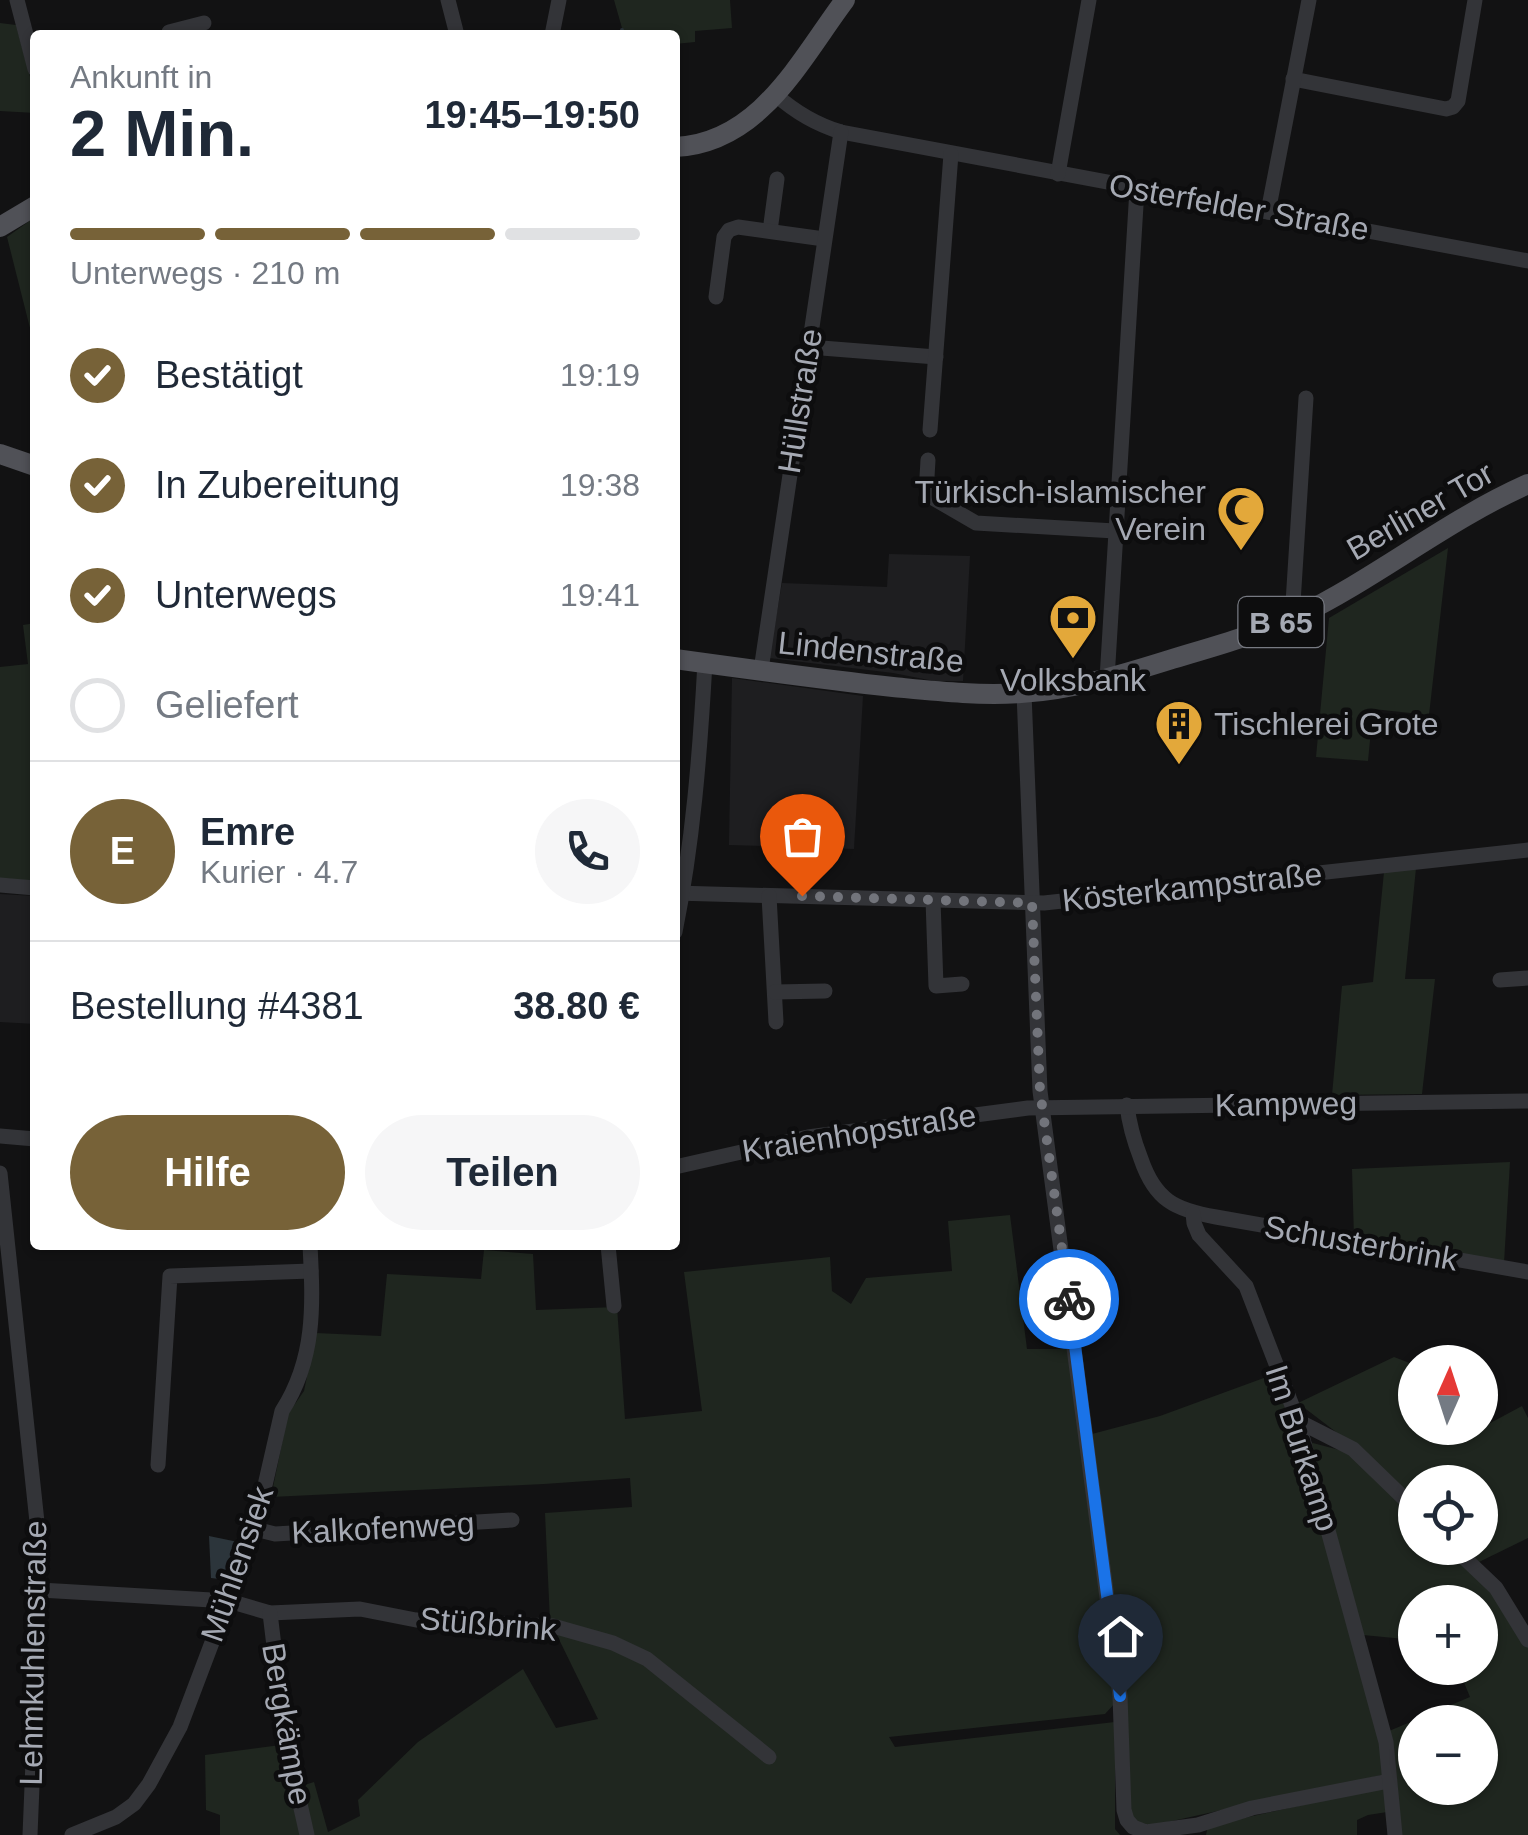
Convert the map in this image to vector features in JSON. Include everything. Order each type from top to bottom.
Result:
[{"type":"main road","points":[[680,145],[704,142],[742,126],[776,95],[845,0]]},
{"type":"main road","points":[[0,227],[30,209]]},
{"type":"main road","points":[[0,454],[30,464]]},
{"type":"main road","name":"Berliner Tor","points":[[1060,689],[1107,679],[1296,617],[1478,509],[1528,484]]},
{"type":"main road","name":"Lindenstraße","points":[[680,660],[929,690],[1024,693],[1060,689]]},
{"type":"street","points":[[17,0],[30,50]]},
{"type":"street","points":[[448,0],[456,30]]},
{"type":"street","points":[[553,30],[559,0]]},
{"type":"street","points":[[1058,174],[1089,0]]},
{"type":"street","points":[[1268,212],[1309,0]]},
{"type":"street","points":[[1293,79],[1446,109],[1453,107],[1458,101],[1476,0]]},
{"type":"street","points":[[181,30],[204,24]]},
{"type":"street","name":"Osterfelder Straße","points":[[776,95],[827,128],[841,132],[1528,261]]},
{"type":"street","name":"Hüllstraße","points":[[760,670],[841,132]]},
{"type":"street","points":[[930,430],[950,154]]},
{"type":"street","points":[[770,231],[777,178]]},
{"type":"street","points":[[1107,679],[1137,189]]},
{"type":"street","points":[[716,297],[724,237],[729,230],[738,226],[824,239]]},
{"type":"street","points":[[809,347],[936,357]]},
{"type":"street","points":[[1296,617],[1293,603],[1306,398]]},
{"type":"street","points":[[928,460],[926,494],[976,522],[1116,531]]},
{"type":"street","points":[[680,887],[700,759],[705,662]]},
{"type":"street","points":[[1024,693],[1040,1091],[1120,1696],[1126,1820],[1146,1832],[1198,1825],[1252,1808],[1389,1781]]},
{"type":"street","name":"Kösterkampstraße","points":[[680,893],[1032,903],[1528,850]]},
{"type":"street","points":[[0,886],[30,888]]},
{"type":"street","points":[[769,896],[776,1022]]},
{"type":"street","points":[[932,900],[936,986],[962,984]]},
{"type":"street","points":[[1500,980],[1528,978]]},
{"type":"street","points":[[775,992],[825,990]]},
{"type":"street","name":"Kampweg","points":[[1044,1106],[1528,1101]]},
{"type":"street","name":"Kraienhopstraße","points":[[680,1165],[808,1137],[1044,1106]]},
{"type":"street","name":"Im Burkamp","points":[[1126,1106],[1129,1127],[1150,1184],[1170,1202],[1193,1213],[1199,1235],[1246,1286],[1298,1421],[1386,1742],[1395,1835]]},
{"type":"street","points":[[0,1136],[30,1139]]},
{"type":"street","name":"Lehmkuhlenstraße","points":[[0,1173],[7,1307],[37,1522],[40,1590],[30,1835]]},
{"type":"street","name":"Schusterbrink","points":[[1193,1213],[1528,1272]]},
{"type":"street","name":"Mühlensiek","points":[[72,1835],[116,1818],[134,1804],[180,1727],[255,1529],[282,1411],[301,1372],[314,1300],[310,1250]]},
{"type":"street","points":[[608,1250],[614,1306]]},
{"type":"street","points":[[158,1465],[170,1276],[311,1270]]},
{"type":"street","points":[[1298,1421],[1353,1449],[1398,1493]]},
{"type":"street","name":"Kalkofenweg","points":[[255,1529],[274,1534],[512,1520]]},
{"type":"street","points":[[1472,1565],[1496,1588],[1528,1640]]},
{"type":"street","name":"Stüßbrink","points":[[40,1590],[229,1601],[270,1612],[360,1609],[416,1620],[554,1626],[613,1643],[646,1659],[769,1757]]},
{"type":"street","name":"Bergkämpe","points":[[270,1612],[285,1738],[307,1835]]},
{"type":"shaded area","points":[[614,0],[730,0],[732,28],[695,31],[695,42],[680,44],[680,30],[623,30]]},
{"type":"shaded area","points":[[0,23],[16,25],[30,77],[30,113],[0,111]]},
{"type":"shaded area","points":[[30,221],[30,328],[7,237]]},
{"type":"shaded area","points":[[1448,548],[1429,715],[1373,709],[1368,761],[1316,757],[1329,618]]},
{"type":"shaded area","points":[[889,554],[970,556],[963,681],[934,681],[769,658],[782,583],[887,587]]},
{"type":"shaded area","points":[[30,624],[30,881],[0,878],[0,667],[28,664],[23,625]]},
{"type":"shaded area","points":[[732,678],[863,696],[854,849],[729,845]]},
{"type":"shaded area","points":[[1416,868],[1405,979],[1435,979],[1422,1094],[1332,1095],[1342,986],[1373,982],[1384,872]]},
{"type":"shaded area","points":[[0,894],[30,896],[30,1024],[0,1022]]},
{"type":"shaded area","points":[[1510,1162],[1504,1263],[1354,1238],[1352,1169]]},
{"type":"shaded area","points":[[1010,1215],[1027,1349],[1072,1349],[1116,1702],[1105,1714],[889,1737],[895,1747],[1115,1722],[1115,1829],[1120,1835],[220,1835],[220,1815],[206,1810],[205,1755],[296,1743],[301,1786],[314,1782],[328,1832],[360,1816],[358,1800],[418,1742],[523,1669],[556,1728],[598,1719],[550,1621],[545,1513],[632,1507],[630,1478],[271,1497],[288,1414],[304,1391],[316,1333],[381,1336],[387,1274],[481,1279],[484,1250],[533,1254],[536,1310],[617,1307],[625,1419],[702,1411],[684,1272],[830,1257],[832,1291],[851,1304],[866,1278],[952,1271],[948,1221]]},
{"type":"shaded area","points":[[1394,1357],[1398,1359],[1398,1445],[1498,1445],[1498,1419],[1522,1406],[1528,1418],[1528,1538],[1498,1553],[1498,1465],[1398,1465],[1398,1486],[1357,1448],[1298,1403]]},
{"type":"shaded area","points":[[1275,1374],[1302,1448],[1387,1759],[1382,1775],[1154,1825],[1138,1823],[1131,1814],[1092,1434],[1160,1416]]},
{"type":"shaded area","points":[[1309,1442],[1351,1453],[1398,1499],[1398,1565],[1466,1565],[1487,1585],[1398,1585],[1398,1638],[1363,1635]]},
{"type":"shaded area","points":[[209,1536],[238,1542],[228,1580],[211,1578]]},
{"type":"shaded area","points":[[1498,1598],[1528,1643],[1528,1835],[1400,1835],[1389,1731],[1398,1727],[1398,1805],[1498,1805],[1498,1705],[1451,1705],[1470,1697],[1465,1685],[1498,1685]]},
{"type":"shaded area","points":[[1383,1787],[1387,1812],[1357,1820],[1357,1835],[1206,1835],[1208,1826]]},
{"type":"way so far","points":[[802,896],[1032,903],[1040,1091],[1069,1299]]},
{"type":"place","name":"Türkisch-islamischer Verein","points":[[1241,552]]},
{"type":"place","name":"Volksbank","points":[[1073,660]]},
{"type":"place","name":"Tischlerei Grote","points":[[1179,766]]},
{"type":"route","points":[[1069,1299],[1120,1696]]}]
